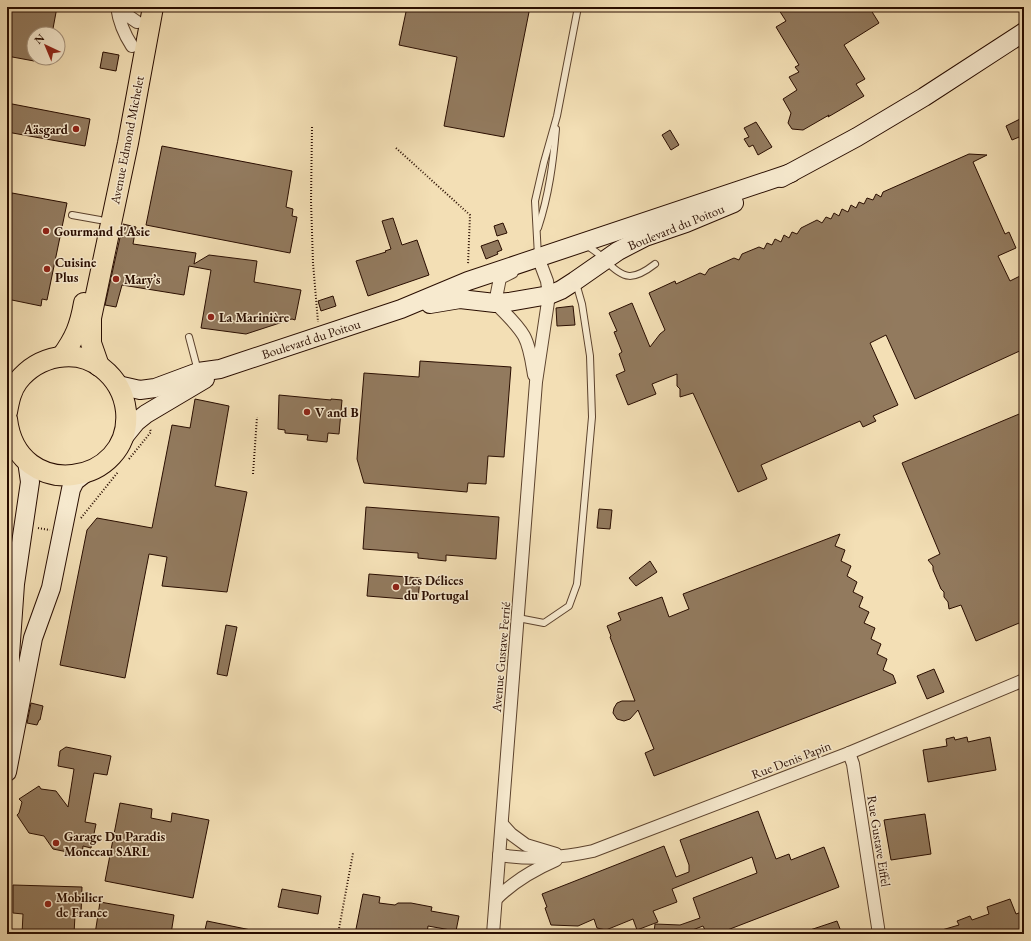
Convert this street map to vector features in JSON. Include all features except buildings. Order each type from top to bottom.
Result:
[{"type":"main road","name":"Avenue Edmond Michelet","points":[[62,356],[73,340],[80,322],[139,28],[153,7]]},
{"type":"main road","name":"Avenue Edmond Michelet","points":[[99,366],[92,343],[91,318],[130,132],[139,28]]},
{"type":"main road","name":"Boulevard du Poitou","points":[[401,309],[444,300],[460,299],[495,303],[517,301],[549,295],[561,290],[618,250],[645,237],[719,210],[756,193],[857,137],[924,97],[1024,32]]},
{"type":"main road","name":"Boulevard du Poitou","points":[[984,58],[1024,39]]},
{"type":"main road","name":"Boulevard du Poitou","points":[[118,385],[140,390],[155,388],[198,372],[220,369],[401,309],[468,281],[790,173]]},
{"type":"main road","points":[[7,412],[12,382],[45,360],[62,356],[78,357],[93,362],[110,374],[118,385],[125,402],[127,420],[123,438],[114,453],[100,466],[84,474],[75,481],[71,489],[51,588],[33,638],[7,772]]},
{"type":"main road","name":"Boulevard du Poitou","points":[[123,438],[136,422],[146,414],[220,369]]},
{"type":"main road","points":[[7,419],[8,432],[16,448],[27,461],[44,472],[57,475],[64,476],[84,474]]},
{"type":"main road","points":[[7,713],[11,693],[10,655],[15,584],[30,482],[27,461]]},
{"type":"street","points":[[118,7],[139,28]]},
{"type":"street","points":[[118,7],[119,18],[124,31],[139,28]]},
{"type":"street","points":[[495,303],[500,278],[533,259]]},
{"type":"street","name":"Avenue Gustave Ferrié","points":[[493,934],[536,382],[549,295],[547,280],[533,259]]},
{"type":"street","name":"Avenue Gustave Ferrié","points":[[495,303],[517,326],[524,337],[528,346],[536,382]]},
{"type":"street","name":"Rue Denis Papin","points":[[499,855],[522,858],[564,857],[593,851],[849,753],[1024,680]]},
{"type":"street","name":"Rue Gustave Eiffel","points":[[849,753],[853,764],[879,934]]},
{"type":"street","name":"Rue Denis Papin","points":[[502,824],[511,834],[526,845],[564,857]]},
{"type":"street","name":"Rue Denis Papin","points":[[496,899],[520,878],[536,869],[564,857]]},
{"type":"lane","points":[[537,231],[535,201],[557,116],[578,7]]},
{"type":"lane","points":[[533,259],[537,231],[546,204],[554,161],[557,116]]},
{"type":"lane","points":[[72,215],[100,220]]},
{"type":"lane","points":[[582,242],[605,260],[615,271],[625,276],[634,276],[644,273],[655,264]]},
{"type":"lane","points":[[518,618],[544,623],[569,606],[577,584],[592,418],[590,356],[582,304],[575,281]]},
{"type":"lane","points":[[189,337],[198,372]]},
{"type":"path","points":[[312,128],[311,201],[313,263],[318,320],[317,337]]},
{"type":"path","points":[[396,148],[470,215],[468,281]]},
{"type":"path","points":[[253,474],[257,417]]},
{"type":"path","points":[[126,463],[151,432],[150,425]]},
{"type":"path","points":[[77,523],[120,469]]},
{"type":"path","points":[[338,934],[353,853]]},
{"type":"place","name":"Aäsgard","points":[[76,129]]},
{"type":"place","name":"Gourmand d'Asie","points":[[46,231]]},
{"type":"place","name":"Cuisine Plus","points":[[47,269]]},
{"type":"place","name":"Mary’s","points":[[116,279]]},
{"type":"place","name":"La Marinière","points":[[211,317]]},
{"type":"place","name":"V and B","points":[[307,412]]},
{"type":"place","name":"Les Délices du Portugal","points":[[396,587]]},
{"type":"place","name":"Garage Du Paradis Monceau SARL","points":[[56,843]]},
{"type":"place","name":"Mobilier de France","points":[[48,904]]}]
